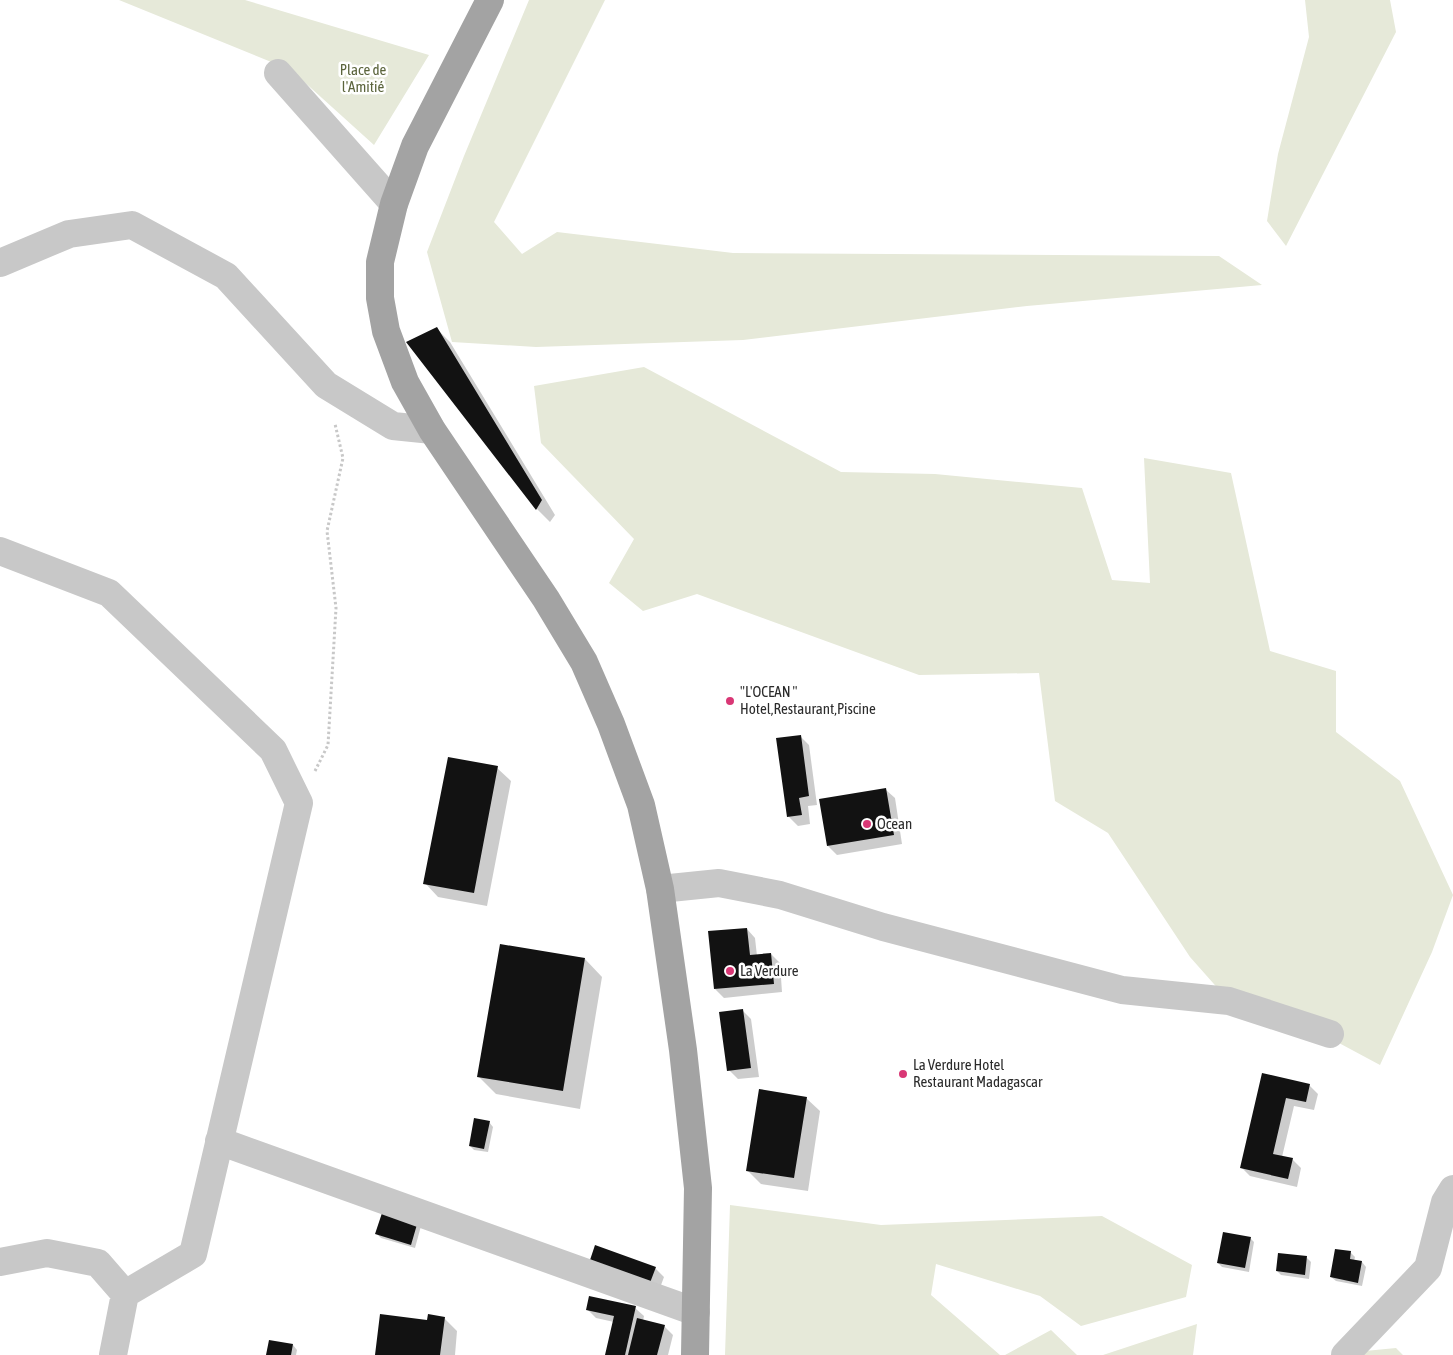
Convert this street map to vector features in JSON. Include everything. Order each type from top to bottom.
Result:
[{"type":"main road","points":[[490,0],[415,146],[394,204],[380,262],[380,298],[386,331],[405,382],[432,430],[546,600],[584,662],[611,724],[641,805],[660,889],[683,1050],[698,1188],[695,1355]]},
{"type":"street","points":[[278,73],[394,204]]},
{"type":"street","points":[[0,263],[69,234],[132,225],[226,276],[326,384],[393,426],[432,430]]},
{"type":"street","points":[[0,551],[109,593],[272,750],[299,803],[193,1254],[125,1294],[114,1355]]},
{"type":"street","points":[[660,889],[719,883],[780,895],[883,927],[1122,990],[1229,1001],[1330,1034]]},
{"type":"street","points":[[220,1142],[696,1312]]},
{"type":"street","points":[[1345,1355],[1428,1268],[1445,1202],[1453,1189]]},
{"type":"street","points":[[0,1262],[47,1254],[98,1263],[125,1294]]},
{"type":"path","points":[[299,803],[328,745],[336,608],[327,531],[343,458],[326,384]]},
{"type":"green space","name":"Place de l'Amitié","points":[[119,0],[245,0],[429,55],[374,145],[291,70]]},
{"type":"green space","points":[[529,0],[605,0],[494,222],[522,254],[557,232],[733,253],[1219,256],[1262,285],[1027,306],[743,340],[536,347],[452,342],[427,252],[464,156]]},
{"type":"green space","points":[[1305,0],[1390,0],[1396,32],[1286,246],[1267,221],[1278,154],[1309,37]]},
{"type":"green space","points":[[644,367],[841,472],[935,474],[1082,488],[1112,580],[1150,583],[1144,458],[1231,473],[1270,651],[1336,671],[1336,732],[1400,781],[1453,895],[1432,952],[1380,1065],[1311,1028],[1229,1001],[1190,957],[1108,833],[1055,801],[1039,673],[919,675],[697,594],[643,611],[609,583],[634,539],[541,443],[534,386]]},
{"type":"green space","points":[[730,1205],[881,1225],[1102,1216],[1192,1265],[1186,1297],[1081,1326],[1040,1296],[936,1264],[931,1295],[1000,1355],[725,1355]]},
{"type":"green space","points":[[1197,1324],[1193,1355],[1103,1355]]},
{"type":"green space","points":[[1051,1330],[1077,1355],[1005,1355]]},
{"type":"green space","points":[[1396,1348],[1403,1355],[1333,1355],[1334,1354]]},
{"type":"building","points":[[437,327],[542,500],[536,510],[406,342]]},
{"type":"building","points":[[801,735],[809,796],[799,798],[802,815],[787,817],[776,738]]},
{"type":"building","points":[[448,757],[498,766],[474,893],[423,884]]},
{"type":"building","points":[[886,788],[894,835],[827,846],[819,799]]},
{"type":"building","points":[[747,928],[750,955],[771,953],[774,984],[714,989],[708,931]]},
{"type":"building","points":[[500,944],[585,958],[563,1091],[477,1077]]},
{"type":"building","points":[[743,1009],[751,1068],[727,1071],[719,1012]]},
{"type":"building","points":[[1262,1073],[1310,1084],[1306,1102],[1286,1098],[1273,1154],[1293,1158],[1288,1179],[1240,1168]]},
{"type":"building","points":[[759,1089],[807,1097],[794,1178],[746,1171]]},
{"type":"building","points":[[474,1118],[490,1121],[484,1149],[469,1146]]},
{"type":"building","points":[[383,1210],[418,1221],[411,1245],[375,1234]]},
{"type":"building","points":[[1223,1232],[1251,1237],[1245,1268],[1217,1263]]},
{"type":"building","points":[[595,1245],[656,1267],[648,1288],[588,1266]]},
{"type":"building","points":[[1335,1249],[1351,1251],[1350,1259],[1362,1261],[1358,1283],[1330,1277]]},
{"type":"building","points":[[1278,1253],[1307,1256],[1305,1275],[1276,1271]]},
{"type":"building","points":[[589,1296],[636,1306],[625,1355],[605,1355],[614,1316],[586,1310]]},
{"type":"building","points":[[380,1314],[427,1320],[428,1314],[445,1317],[440,1355],[375,1355]]},
{"type":"building","points":[[637,1318],[665,1325],[657,1355],[628,1355]]},
{"type":"building","points":[[269,1340],[293,1344],[291,1355],[266,1355]]},
{"type":"place","name":"\"L'OCEAN \" Hotel,Restaurant,Piscine","points":[[730,701]]},
{"type":"place","name":"Ocean","points":[[867,824]]},
{"type":"place","name":"La Verdure","points":[[730,971]]},
{"type":"place","name":"La Verdure Hotel Restaurant Madagascar","points":[[903,1074]]}]
